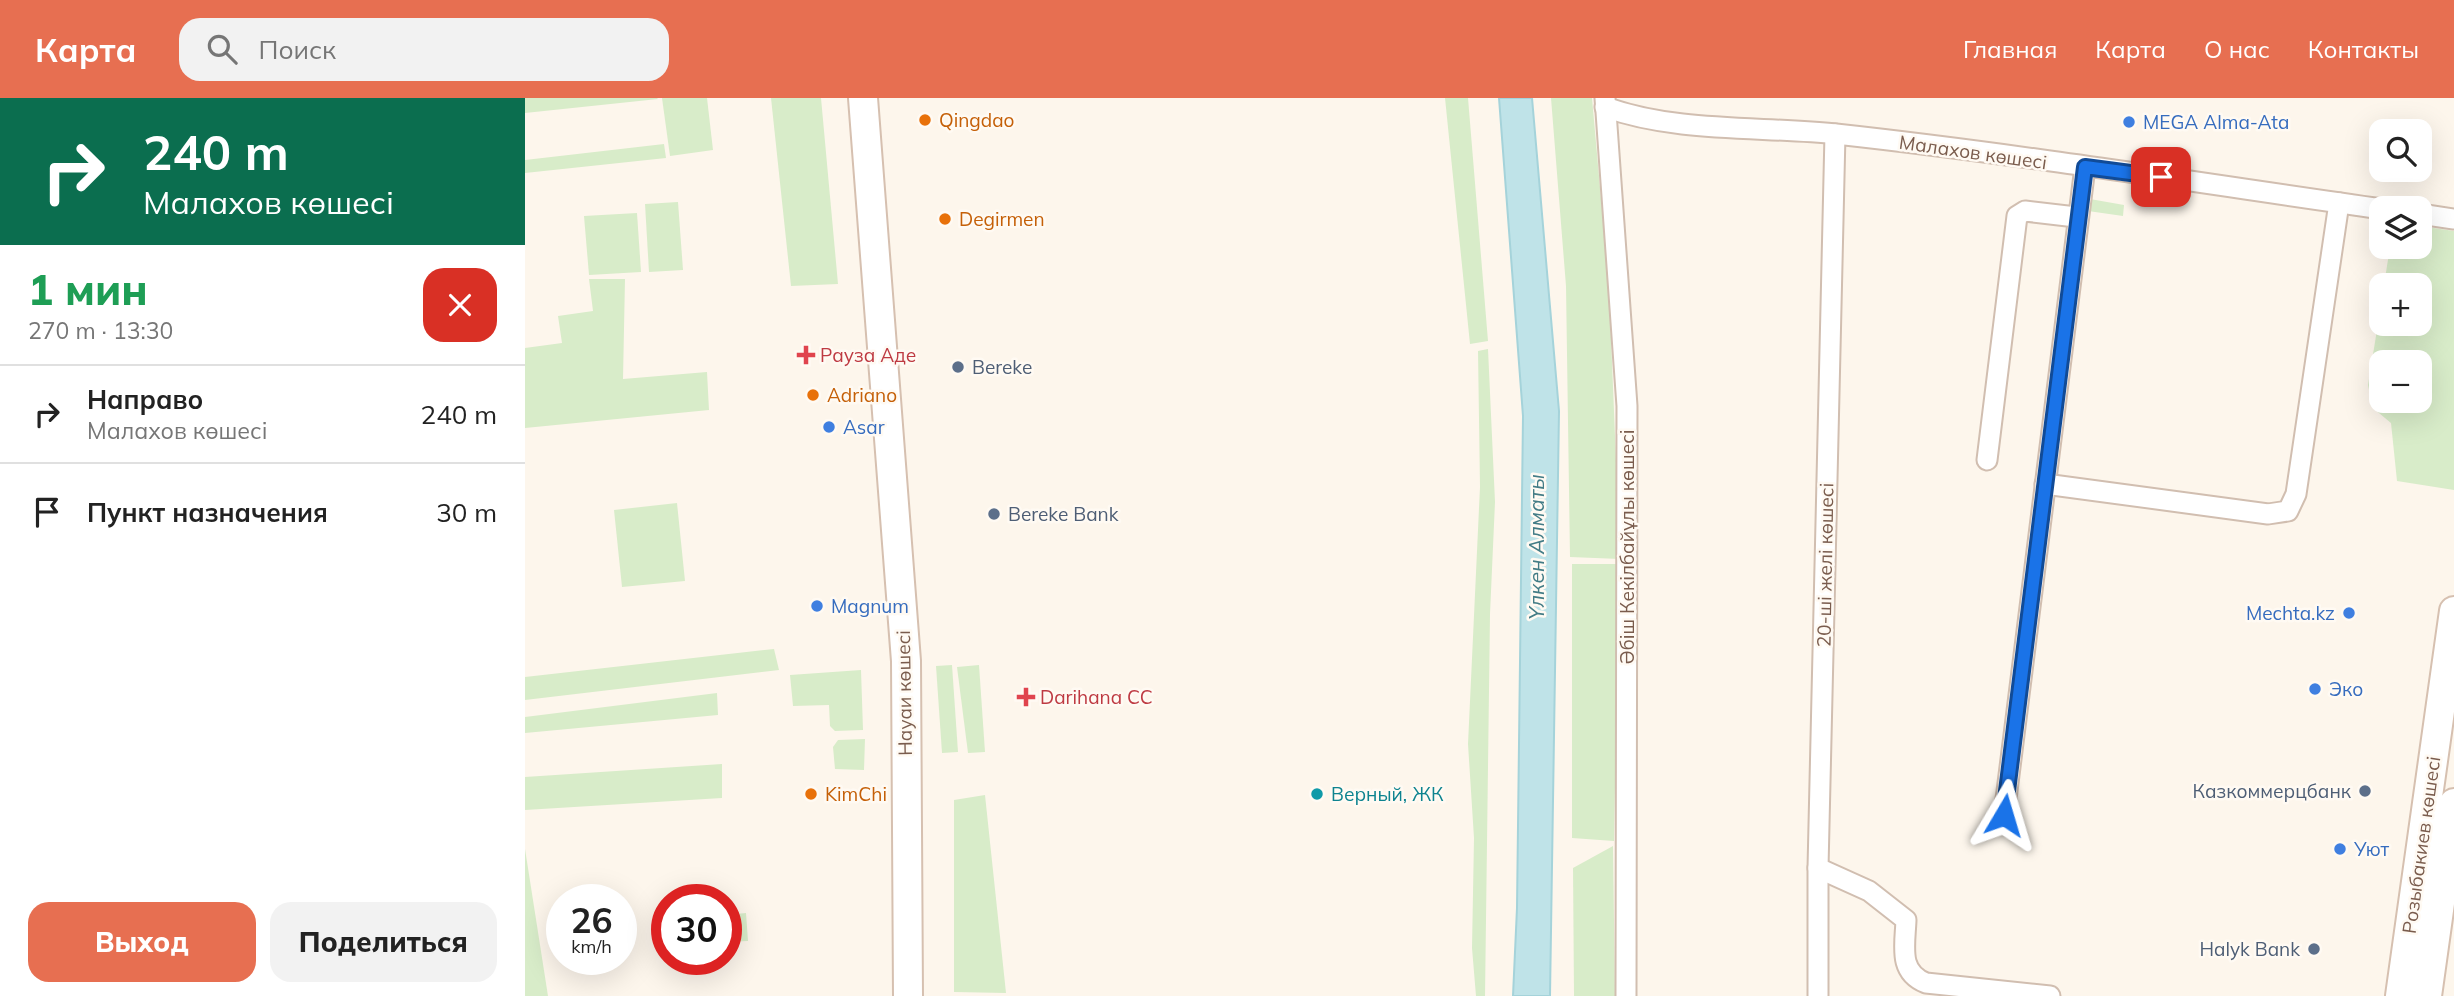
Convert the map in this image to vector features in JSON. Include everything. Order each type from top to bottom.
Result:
[{"type":"street","name":"Науаи көшесі","points":[[863,98],[906,661],[908,996]]},
{"type":"street","name":"Малахов көшесі","points":[[1605,102],[1627,115],[1660,121],[1835,134],[2369,207]]},
{"type":"street","name":"Әбіш Кекілбайұлы көшесі","points":[[1605,102],[1627,406],[1626,996]]},
{"type":"street","name":"20-ші желі көшесі","points":[[1818,996],[1818,868],[1835,134]]},
{"type":"street","points":[[2004,815],[2085,167]]},
{"type":"street","points":[[2045,484],[2268,514],[2288,511],[2296,494],[2339,203]]},
{"type":"street","points":[[1987,460],[2017,216],[2025,211],[2077,217]]},
{"type":"street","points":[[2432,216],[2454,219]]},
{"type":"street","name":"Розыбакиев көшесі","points":[[2400,996],[2454,611]]},
{"type":"street","name":"Розыбакиев көшесі","points":[[2427,996],[2453,819]]},
{"type":"street","points":[[1818,868],[1868,891],[1906,920],[1905,968],[1913,978],[1926,983],[2050,996]]},
{"type":"green space","points":[[525,98],[657,98],[658,99],[525,113]]},
{"type":"green space","points":[[662,98],[707,98],[713,150],[670,156]]},
{"type":"green space","points":[[771,98],[821,98],[838,284],[791,286]]},
{"type":"green space","points":[[1445,98],[1468,98],[1488,341],[1470,344]]},
{"type":"green space","points":[[1551,98],[1592,98],[1609,288],[1620,559],[1570,557],[1566,286]]},
{"type":"green space","points":[[664,144],[666,158],[525,173],[525,160]]},
{"type":"green space","points":[[2090,199],[2124,205],[2123,216],[2088,211]]},
{"type":"green space","points":[[678,202],[683,270],[649,272],[645,204]]},
{"type":"green space","points":[[637,213],[641,272],[589,275],[584,216]]},
{"type":"green space","points":[[2432,228],[2454,231],[2454,490],[2397,481],[2391,423],[2379,413],[2432,413],[2432,350],[2374,350],[2376,336],[2432,336],[2432,273],[2386,273],[2388,259],[2432,259]]},
{"type":"green space","points":[[589,279],[625,279],[623,379],[707,372],[709,410],[525,428],[525,348],[562,343],[558,316],[593,311]]},
{"type":"green space","points":[[1488,349],[1495,502],[1490,614],[1485,996],[1476,996],[1472,948],[1474,838],[1468,744],[1480,487],[1478,351]]},
{"type":"green space","points":[[677,503],[685,581],[622,587],[614,510]]},
{"type":"green space","points":[[1572,564],[1619,564],[1614,841],[1572,838]]},
{"type":"green space","points":[[774,649],[779,670],[525,700],[525,677]]},
{"type":"green space","points":[[952,665],[958,752],[942,753],[936,666]]},
{"type":"green space","points":[[979,665],[985,752],[968,753],[957,667]]},
{"type":"green space","points":[[861,670],[863,730],[835,731],[830,726],[829,705],[793,706],[790,675]]},
{"type":"green space","points":[[717,693],[718,715],[525,733],[525,717]]},
{"type":"green space","points":[[865,739],[864,770],[835,769],[833,747],[838,740]]},
{"type":"green space","points":[[722,764],[722,798],[525,810],[525,777]]},
{"type":"green space","points":[[985,795],[1006,993],[954,992],[954,800]]},
{"type":"green space","points":[[1613,846],[1615,996],[1574,996],[1573,868]]},
{"type":"green space","points":[[525,849],[548,996],[525,996]]},
{"type":"green space","points":[[742,913],[746,913],[748,941],[742,941]]},
{"type":"water","name":"Үлкен Алматы","points":[[1499,98],[1532,98],[1559,411],[1550,996],[1513,996],[1517,908],[1523,416]]},
{"type":"place","name":"Qingdao","points":[[925,120]]},
{"type":"place","name":"MEGA Alma-Ata","points":[[2129,122]]},
{"type":"place","name":"Degirmen","points":[[945,219]]},
{"type":"place","name":"Рауза Аде","points":[[806,355]]},
{"type":"place","name":"Bereke","points":[[958,367]]},
{"type":"place","name":"Adriano","points":[[813,395]]},
{"type":"place","name":"Asar","points":[[829,427]]},
{"type":"place","name":"Bereke Bank","points":[[994,514]]},
{"type":"place","name":"Magnum","points":[[817,606]]},
{"type":"place","name":"Mechta.kz","points":[[2349,613]]},
{"type":"place","name":"Эко","points":[[2315,689]]},
{"type":"place","name":"Darihana CC","points":[[1026,697]]},
{"type":"place","name":"Казкоммерцбанк","points":[[2365,791]]},
{"type":"place","name":"KimChi","points":[[811,794]]},
{"type":"place","name":"Верный, ЖК","points":[[1317,794]]},
{"type":"place","name":"Уют","points":[[2340,849]]},
{"type":"place","name":"Halyk Bank","points":[[2314,949]]},
{"type":"route","points":[[2004,815],[2085,167],[2161,177]]}]
